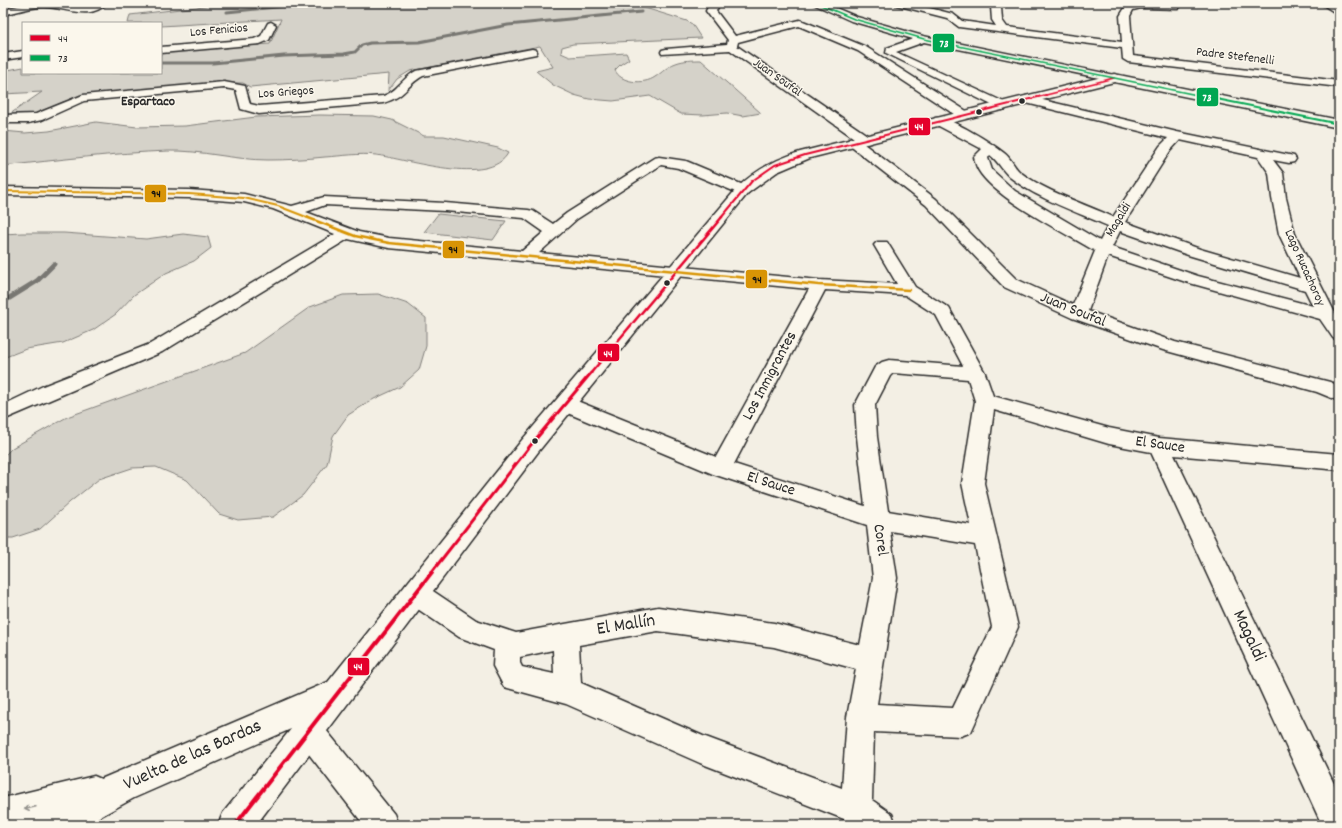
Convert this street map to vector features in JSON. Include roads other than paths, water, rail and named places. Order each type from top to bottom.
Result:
[{"type":"main road","points":[[1325,3],[1339,12]]},
{"type":"main road","points":[[1334,3],[1339,6]]},
{"type":"main road","points":[[235,825],[492,493],[743,190],[775,165],[805,155],[1026,100],[1125,71],[1339,124]]},
{"type":"main road","name":"Vuelta de las Bardas","points":[[51,825],[122,786],[338,693]]},
{"type":"main road","points":[[3,814],[122,786]]},
{"type":"street","points":[[3,8],[25,3]]},
{"type":"street","points":[[3,12],[41,4],[56,3],[64,8],[72,9],[104,4]]},
{"type":"street","name":"Juan Soufal","points":[[715,3],[711,11],[733,43],[860,141],[931,202],[1010,283],[1078,314],[1169,346],[1323,387],[1339,394]]},
{"type":"street","name":"Padre Stefenelli","points":[[816,3],[868,24],[924,39],[1125,71],[1339,84]]},
{"type":"street","points":[[899,3],[950,16],[959,24]]},
{"type":"street","points":[[1125,71],[1127,46],[1125,16],[1129,8],[1141,5],[1175,7]]},
{"type":"street","points":[[996,7],[997,20],[1004,30]]},
{"type":"street","points":[[666,52],[733,43],[800,23],[842,14]]},
{"type":"street","points":[[800,23],[862,49],[964,115]]},
{"type":"street","points":[[1002,106],[891,53],[891,50],[924,39],[959,24],[1127,46]]},
{"type":"street","name":"Los Fenicios","points":[[162,50],[256,42],[265,38],[271,25]]},
{"type":"street","name":"Los Griegos","points":[[3,119],[27,119],[43,116],[67,103],[83,98],[224,85],[241,88],[245,106],[259,110],[383,99],[398,94],[407,82],[420,74],[532,52]]},
{"type":"street","points":[[3,58],[22,54]]},
{"type":"street","points":[[1026,100],[1177,136],[1289,158]]},
{"type":"street","points":[[940,121],[979,141],[1001,157],[1014,174],[1032,186],[1116,224],[1194,252],[1311,286]]},
{"type":"street","name":"Magaldi","points":[[1078,314],[1103,248],[1116,224],[1164,149],[1177,136]]},
{"type":"street","points":[[989,149],[981,157],[982,164],[986,172],[1010,194],[1103,248],[1192,279],[1326,315]]},
{"type":"street","name":"Lago Rucachoroy","points":[[1262,153],[1276,173],[1279,198],[1287,234],[1326,315],[1339,334]]},
{"type":"street","points":[[526,256],[553,231],[583,208],[659,161],[670,161],[680,164],[743,190]]},
{"type":"street","points":[[3,191],[223,196],[257,200],[293,211],[365,239],[389,243],[678,270],[819,285],[909,290]]},
{"type":"street","points":[[293,211],[324,201],[445,207],[528,214],[553,231]]},
{"type":"street","points":[[3,413],[50,391],[156,348],[347,233]]},
{"type":"street","points":[[862,717],[961,722],[1004,628],[973,483],[985,401],[976,373],[943,312],[909,290],[882,246]]},
{"type":"street","name":"Los Inmigrantes","points":[[721,468],[819,285]]},
{"type":"street","name":"Corel","points":[[859,816],[862,717],[885,578],[865,405],[882,372],[889,366],[900,365],[976,373]]},
{"type":"street","name":"El Sauce","points":[[985,401],[1109,436],[1159,446],[1339,462]]},
{"type":"street","name":"El Sauce","points":[[565,404],[721,468],[877,519],[985,537]]},
{"type":"street","name":"Magaldi","points":[[1159,446],[1338,825]]},
{"type":"street","name":"El Mallín","points":[[415,593],[468,629],[516,644],[658,620],[774,635],[871,660]]},
{"type":"street","points":[[566,636],[568,691]]},
{"type":"street","points":[[508,642],[506,666],[514,678],[568,691],[881,825]]},
{"type":"street","points":[[308,730],[383,825]]},
{"type":"waterway","points":[[227,12],[296,5],[346,3]]},
{"type":"waterway","points":[[162,63],[213,63],[284,56],[344,54],[355,52],[362,45],[370,43],[419,42],[508,25],[641,12]]},
{"type":"waterway","points":[[3,302],[37,281],[54,264]]},
{"type":"district","name":"Espartaco","points":[[148,102]]}]
